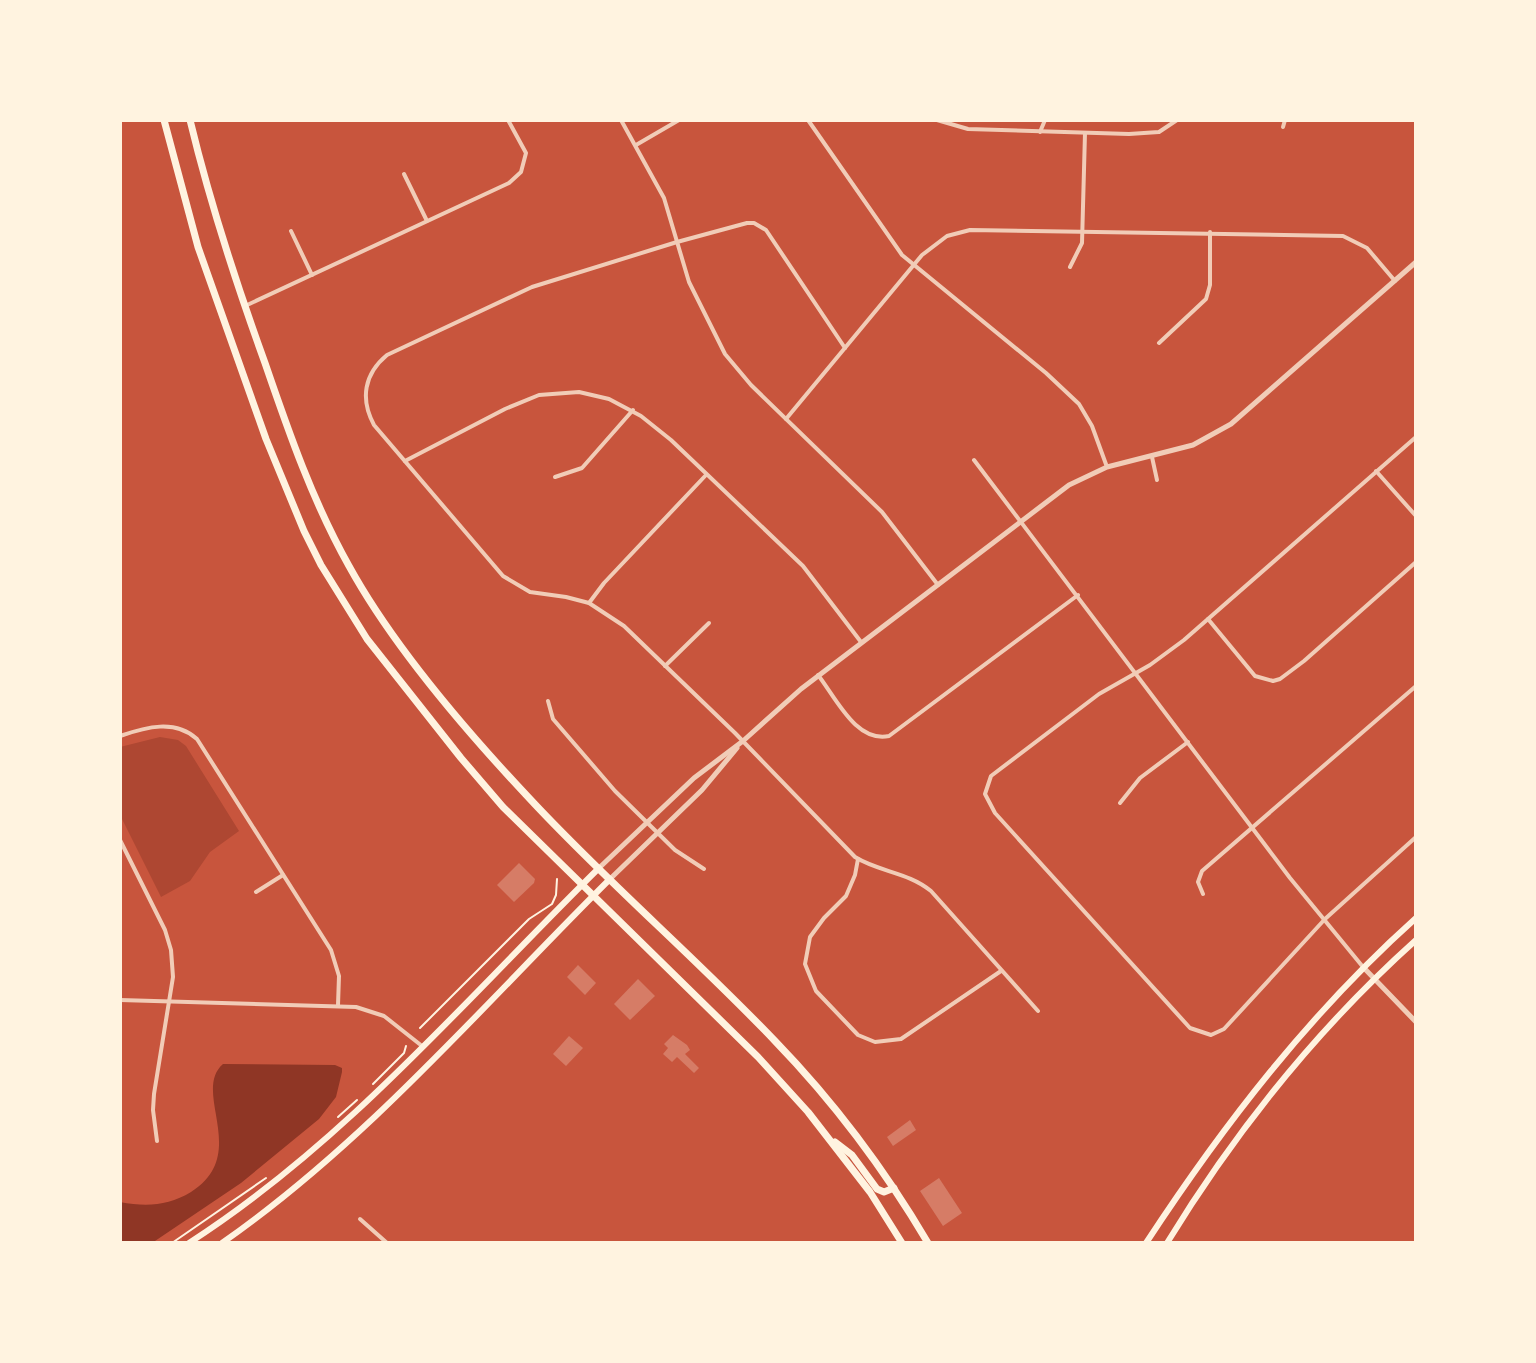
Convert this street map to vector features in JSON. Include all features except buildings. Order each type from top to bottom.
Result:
[{"type":"highway","points":[[164,120],[201,257],[291,504],[321,565],[374,648],[503,807],[758,1057],[828,1137],[870,1192],[902,1243]]},
{"type":"highway","points":[[190,120],[210,200],[307,480],[325,520],[385,624],[447,703],[529,798],[775,1041],[841,1116],[894,1188],[928,1243]]},
{"type":"highway","points":[[828,1137],[852,1155],[877,1189],[884,1192],[894,1188]]},
{"type":"main road","points":[[189,1243],[248,1203],[317,1147],[599,868]]},
{"type":"main road","points":[[222,1243],[290,1193],[366,1127],[610,879]]},
{"type":"main road","points":[[1146,1243],[1242,1104],[1314,1019],[1363,967],[1416,918]]},
{"type":"main road","points":[[1167,1243],[1250,1122],[1316,1042],[1416,940]]},
{"type":"street","points":[[245,306],[509,183],[521,172],[525,159],[524,147],[508,120]]},
{"type":"street","points":[[621,120],[664,198],[699,307],[725,354],[751,385],[882,512],[938,585]]},
{"type":"street","points":[[636,145],[679,120]]},
{"type":"street","points":[[808,120],[893,244],[914,265],[1070,394],[1087,416],[1107,467]]},
{"type":"street","points":[[937,120],[968,129],[1085,133],[1153,133],[1167,129],[1177,120]]},
{"type":"street","points":[[1040,132],[1045,120]]},
{"type":"street","points":[[1283,127],[1285,120]]},
{"type":"street","points":[[1070,267],[1080,252],[1085,133]]},
{"type":"street","points":[[404,174],[427,221]]},
{"type":"street","points":[[845,348],[778,246],[761,226],[741,224],[532,287],[439,329],[379,361],[366,385],[366,405],[374,425],[491,564],[509,581],[530,592],[589,603],[624,626],[743,741],[858,859],[921,884],[1038,1011]]},
{"type":"street","points":[[291,231],[312,275]]},
{"type":"street","points":[[786,419],[914,265],[937,241],[958,232],[1210,232],[1343,236],[1367,248],[1395,281]]},
{"type":"street","points":[[1159,343],[1206,299],[1210,285],[1210,232]]},
{"type":"street","points":[[599,868],[694,778],[743,741],[818,675],[1069,485],[1107,467],[1193,445],[1231,424],[1416,262]]},
{"type":"street","points":[[405,461],[505,409],[553,392],[594,394],[633,410],[671,440],[803,566],[861,642]]},
{"type":"street","points":[[555,477],[582,468],[633,410]]},
{"type":"street","points":[[1416,437],[1208,619],[1137,674],[1099,694],[991,776],[985,794],[995,813],[1141,976],[1197,1033],[1211,1035],[1224,1029],[1325,919],[1416,837]]},
{"type":"street","points":[[1152,457],[1157,480]]},
{"type":"street","points":[[974,460],[1253,828],[1363,967],[1416,1022]]},
{"type":"street","points":[[1376,471],[1416,516]]},
{"type":"street","points":[[589,603],[604,583],[706,475]]},
{"type":"street","points":[[1208,619],[1255,676],[1273,681],[1304,661],[1416,562]]},
{"type":"street","points":[[818,675],[859,729],[873,737],[889,736],[1078,595]]},
{"type":"street","points":[[665,666],[709,623]]},
{"type":"street","points":[[1203,894],[1198,882],[1202,871],[1416,686]]},
{"type":"street","points":[[548,701],[553,719],[646,823],[675,850],[704,869]]},
{"type":"street","points":[[120,736],[165,725],[190,733],[331,950],[339,976],[338,1005]]},
{"type":"street","points":[[610,879],[702,790],[743,741]]},
{"type":"street","points":[[1120,803],[1140,778],[1188,742]]},
{"type":"street","points":[[120,840],[168,940],[173,964],[154,1094],[157,1141]]},
{"type":"street","points":[[858,859],[846,896],[810,937],[805,964],[816,991],[858,1035],[875,1042],[901,1039],[1002,971]]},
{"type":"street","points":[[256,892],[283,875]]},
{"type":"street","points":[[120,1000],[356,1007],[384,1016],[422,1046]]},
{"type":"street","points":[[360,1219],[387,1243]]},
{"type":"path","points":[[420,1028],[529,919],[552,904],[557,879]]},
{"type":"path","points":[[365,1092],[404,1053],[406,1046]]},
{"type":"path","points":[[338,1117],[357,1100]]},
{"type":"path","points":[[172,1243],[267,1177]]},
{"type":"shaded area","points":[[160,737],[178,740],[186,746],[239,831],[210,852],[190,881],[161,897],[120,815],[120,747]]},
{"type":"shaded area","points":[[223,1064],[335,1065],[342,1068],[342,1072],[336,1097],[319,1119],[241,1183],[152,1243],[120,1243],[120,1202],[139,1205],[165,1203],[191,1192],[208,1177],[217,1160],[219,1142],[213,1090],[215,1076]]}]
